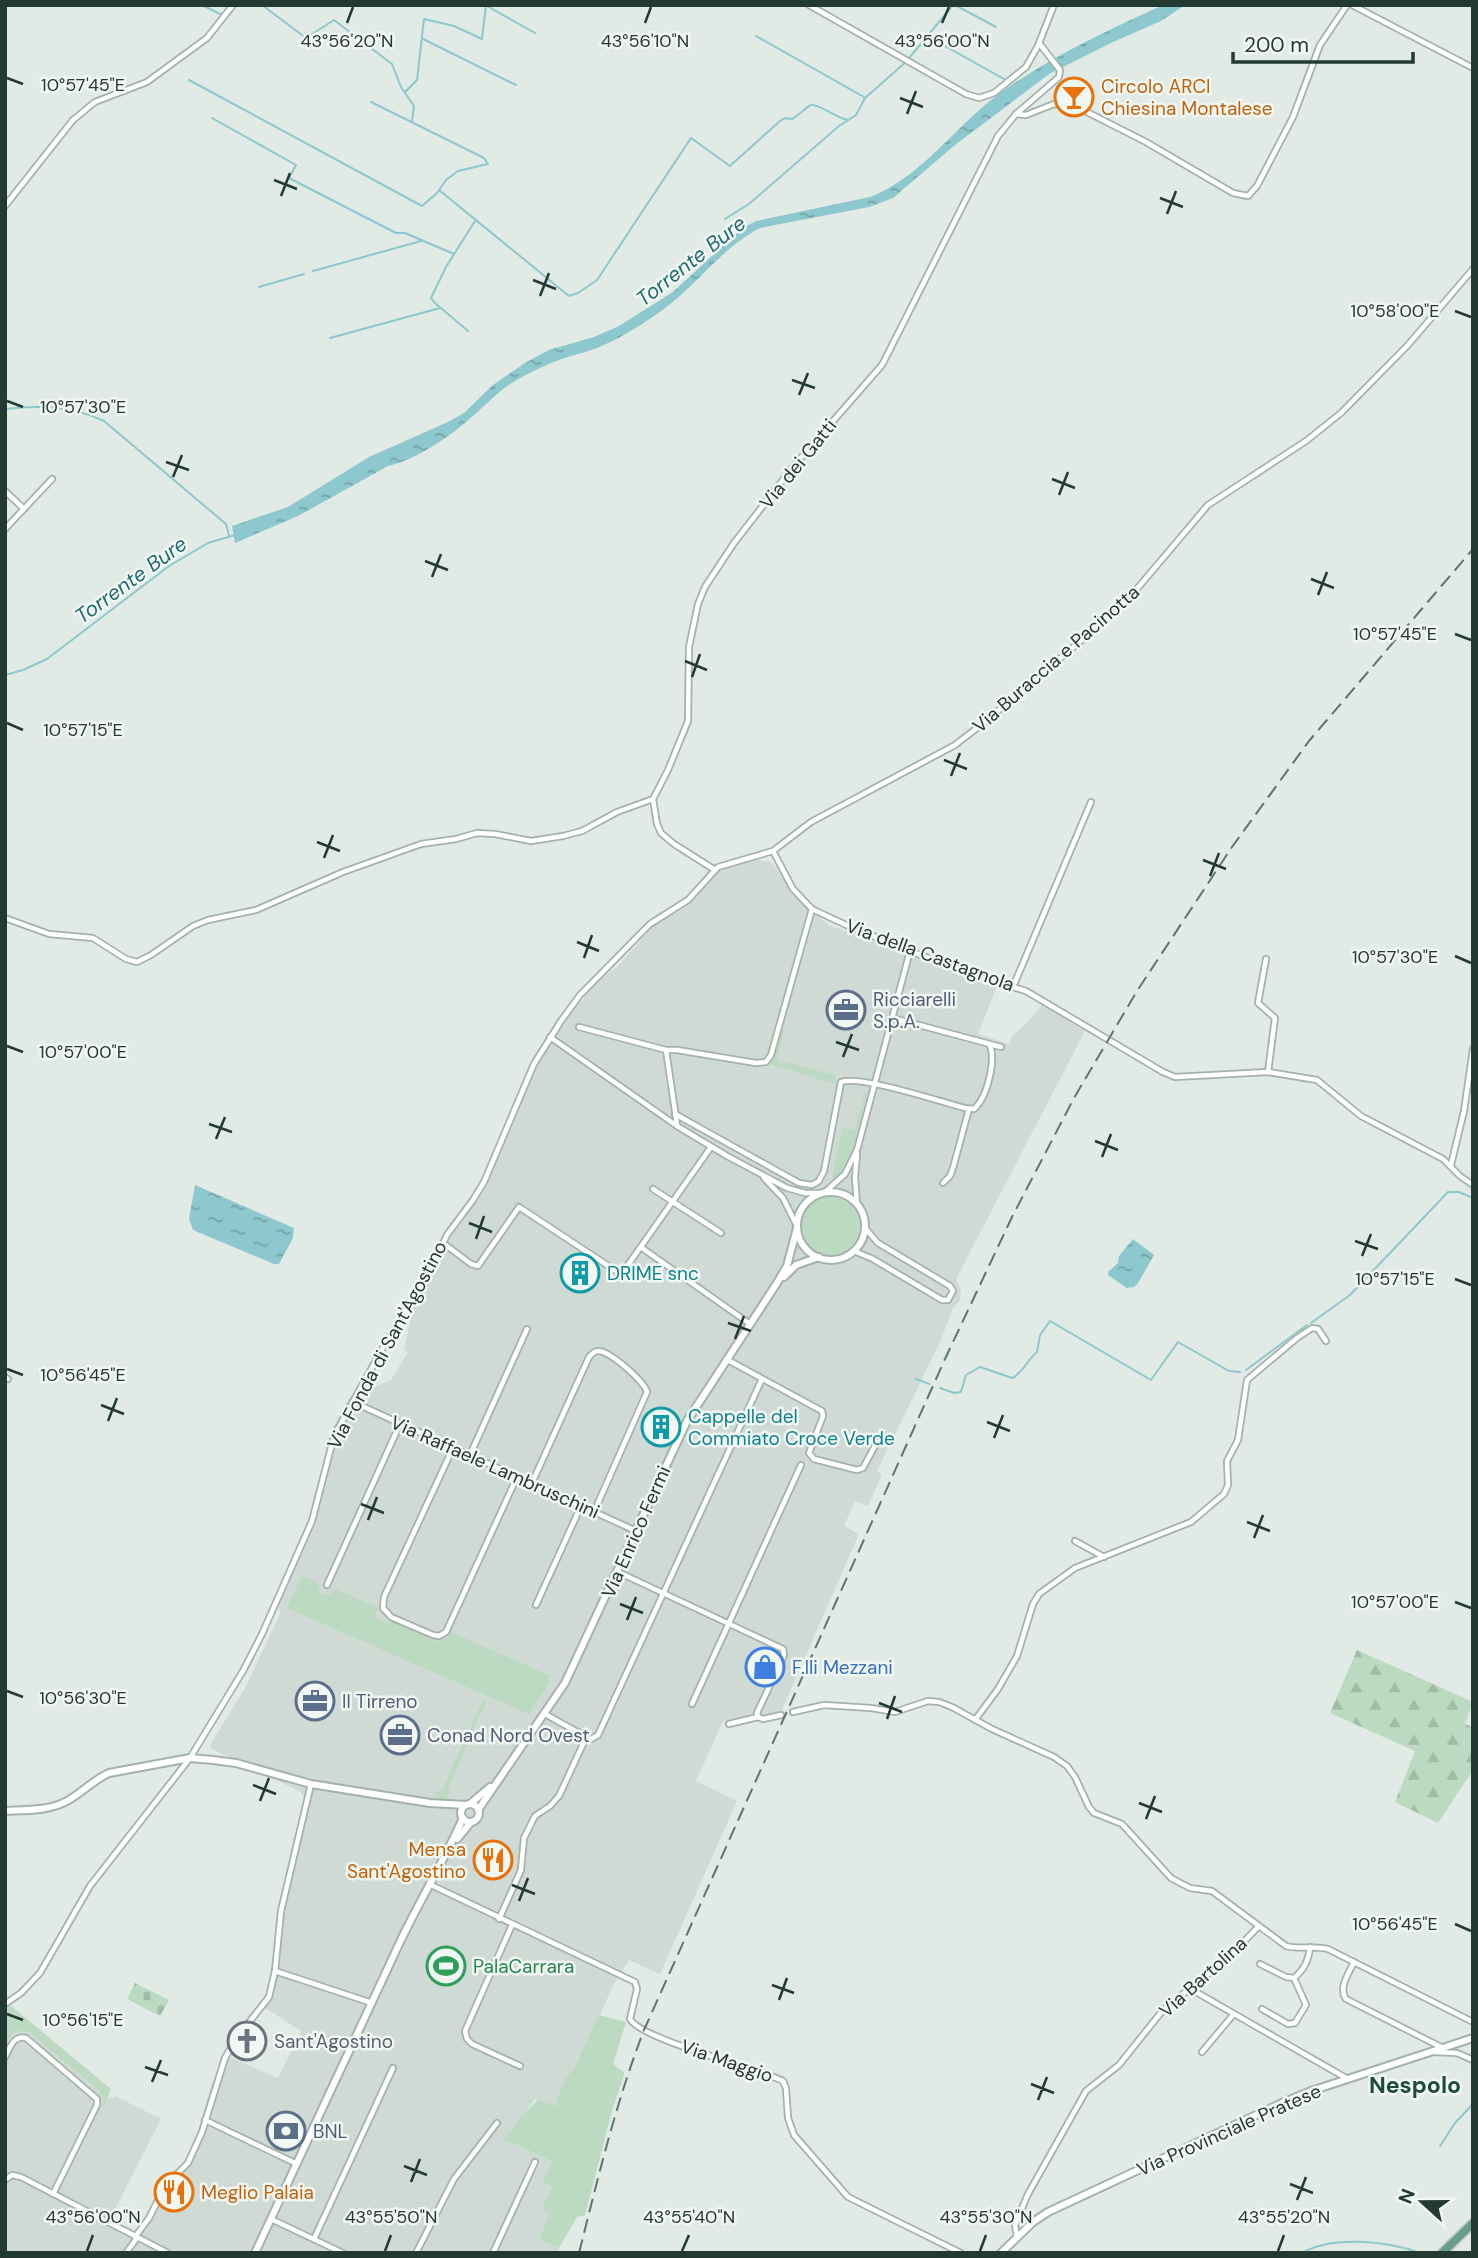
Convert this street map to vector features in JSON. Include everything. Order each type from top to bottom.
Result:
[{"type":"main road","points":[[1442,2253],[1473,2223]]},
{"type":"street","points":[[5,206],[73,120],[95,102],[147,82],[206,38],[233,5]]},
{"type":"street","points":[[809,5],[966,94],[979,98],[994,93],[1023,71],[1032,58],[1054,5]]},
{"type":"street","points":[[1016,114],[1029,114],[1054,104],[1071,105],[1146,142],[1233,193],[1248,196],[1257,186],[1293,117],[1320,45],[1349,5],[1473,68]]},
{"type":"street","name":"Via dei Gatti","points":[[653,799],[688,721],[689,647],[698,604],[705,587],[734,543],[793,467],[881,365],[998,136],[1016,114],[1057,78],[1059,70],[1039,43]]},
{"type":"street","name":"Via Buraccia e Pacinotta","points":[[715,870],[772,851],[811,822],[930,760],[969,735],[1116,611],[1208,505],[1306,441],[1341,413],[1408,345],[1473,269]]},
{"type":"street","points":[[5,529],[52,479]]},
{"type":"street","points":[[5,491],[24,509]]},
{"type":"street","points":[[5,918],[49,934],[93,938],[137,962],[193,926],[208,920],[256,910],[343,872],[421,844],[477,833],[531,841],[563,836],[582,831],[617,812],[653,799],[657,824],[665,837],[715,870]]},
{"type":"street","points":[[1013,987],[1091,802]]},
{"type":"street","name":"Via della Castagnola","points":[[772,851],[797,894],[813,909],[846,925],[967,973],[1026,991],[1175,1077],[1268,1072],[1317,1080],[1361,1116],[1434,1153],[1473,1185]]},
{"type":"street","name":"Via Fonda di Sant'Agostino","points":[[5,2004],[37,1978],[95,1878],[152,1810],[190,1758],[243,1671],[312,1521],[332,1441],[389,1337],[418,1295],[443,1242],[484,1181],[528,1076],[550,1037],[586,989],[650,923],[688,900],[715,870]]},
{"type":"street","points":[[579,1027],[666,1050],[763,1063],[768,1060],[813,909]]},
{"type":"street","points":[[777,1283],[792,1252],[803,1206],[845,1174],[857,1150],[910,951]]},
{"type":"street","points":[[1266,959],[1258,1003],[1275,1018],[1268,1072]]},
{"type":"street","points":[[893,1018],[1001,1047]]},
{"type":"street","points":[[550,1037],[677,1126],[763,1177],[794,1191],[843,1194],[857,1204],[864,1216],[862,1239],[854,1251],[839,1259],[827,1260],[818,1257],[803,1245],[786,1202],[763,1177]]},
{"type":"street","points":[[675,1114],[799,1183],[809,1185],[818,1181],[824,1171],[841,1082],[847,1080],[875,1084],[969,1109],[976,1108],[983,1098],[993,1057],[989,1044]]},
{"type":"street","points":[[1451,1165],[1464,1111],[1473,1049]]},
{"type":"street","points":[[666,1050],[677,1126]]},
{"type":"street","points":[[943,1184],[953,1168],[969,1109]]},
{"type":"street","points":[[443,1242],[471,1264],[478,1266],[519,1207],[618,1272],[625,1270],[711,1147]]},
{"type":"street","points":[[857,1150],[857,1204]]},
{"type":"street","points":[[653,1189],[721,1233]]},
{"type":"street","points":[[854,1251],[873,1259],[942,1300],[948,1300],[952,1295],[950,1286],[878,1243],[865,1228]]},
{"type":"street","points":[[642,1248],[750,1324]]},
{"type":"street","points":[[777,1283],[796,1265],[818,1257]]},
{"type":"street","name":"Via Enrico Fermi","points":[[497,1781],[545,1714],[574,1666],[687,1421],[777,1283]]},
{"type":"street","points":[[975,1720],[998,1689],[1013,1662],[1037,1597],[1071,1571],[1130,1545],[1186,1525],[1219,1499],[1228,1485],[1227,1461],[1238,1440],[1247,1380],[1312,1328],[1318,1329],[1326,1341]]},
{"type":"street","points":[[470,1455],[527,1329]]},
{"type":"street","points":[[532,1483],[584,1367],[592,1354],[603,1352],[645,1384],[647,1392],[594,1512]]},
{"type":"street","points":[[726,1359],[823,1412],[809,1451],[812,1458],[857,1470],[863,1468],[877,1442]]},
{"type":"street","points":[[545,1714],[585,1738],[591,1739],[598,1735],[762,1378]]},
{"type":"street","name":"Via Raffaele Lambruschini","points":[[353,1402],[636,1531]]},
{"type":"street","points":[[327,1585],[400,1423]]},
{"type":"street","points":[[453,1447],[386,1592],[383,1604],[388,1615],[430,1634],[443,1634],[449,1627],[517,1477]]},
{"type":"street","points":[[692,1704],[801,1465]]},
{"type":"street","points":[[536,1605],[581,1506]]},
{"type":"street","points":[[1075,1541],[1104,1557]]},
{"type":"street","points":[[618,1572],[783,1649],[785,1653],[757,1713],[758,1717]]},
{"type":"street","points":[[793,1712],[824,1705],[894,1712],[933,1701],[952,1707],[1061,1761],[1075,1777],[1094,1813],[1122,1824],[1171,1878],[1191,1888],[1212,1891],[1286,1946],[1326,1948],[1473,2022]]},
{"type":"street","points":[[729,1724],[781,1715]]},
{"type":"street","points":[[499,1919],[521,1870],[524,1838],[534,1818],[551,1806],[559,1796],[585,1738]]},
{"type":"street","points":[[5,1811],[55,1806],[109,1773],[190,1758],[226,1761],[311,1784],[448,1805],[468,1805],[478,1810]]},
{"type":"street","points":[[451,1846],[462,1809],[497,1781]]},
{"type":"street","points":[[256,2253],[429,1884],[451,1846],[477,1818],[478,1810],[497,1781]]},
{"type":"street","points":[[126,2253],[149,2218],[165,2186],[183,2171],[188,2163],[225,2058],[271,1992],[281,1911],[311,1784]]},
{"type":"street","points":[[448,1805],[471,1822]]},
{"type":"street","points":[[429,1884],[512,1925],[465,2031],[467,2039],[472,2043],[520,2066]]},
{"type":"street","name":"Via Maggio","points":[[512,1925],[635,1982],[638,1989],[630,2015],[634,2024],[669,2040],[783,2081],[788,2118],[794,2136],[848,2197],[961,2253]]},
{"type":"street","name":"Via Bartolina","points":[[1017,2237],[1015,2225],[1028,2194],[1086,2091],[1119,2065],[1163,2010],[1235,1952],[1259,1926]]},
{"type":"street","points":[[1260,1964],[1286,1977],[1294,1978],[1306,1963],[1310,1947]]},
{"type":"street","points":[[1354,1962],[1342,1989],[1343,1996],[1443,2048]]},
{"type":"street","points":[[275,1971],[372,2003]]},
{"type":"street","points":[[1262,2009],[1288,2024],[1295,2023],[1306,2005],[1294,1978]]},
{"type":"street","points":[[1189,1988],[1346,2079]]},
{"type":"street","points":[[1202,2052],[1233,2015]]},
{"type":"street","points":[[5,2057],[15,2039],[26,2038],[94,2094],[98,2101],[53,2194]]},
{"type":"street","name":"Via Provinciale Pratese","points":[[1002,2253],[1048,2212],[1282,2103],[1346,2079],[1473,2038]]},
{"type":"street","points":[[1433,2052],[1457,2053],[1473,2060]]},
{"type":"street","points":[[314,2239],[393,2068]]},
{"type":"street","points":[[205,2120],[297,2164]]},
{"type":"street","points":[[416,2253],[454,2179],[497,2123]]},
{"type":"street","points":[[493,2253],[535,2162]]},
{"type":"street","points":[[6,2177],[18,2176],[168,2253]]},
{"type":"street","points":[[271,2219],[344,2253]]},
{"type":"street","points":[[326,2253],[329,2246]]},
{"type":"shaded area","points":[[758,860],[771,862],[803,904],[829,925],[997,986],[978,1034],[1009,1044],[1013,1035],[1042,1005],[1085,1031],[956,1279],[961,1291],[960,1300],[953,1308],[940,1342],[877,1471],[882,1474],[868,1506],[855,1501],[844,1526],[859,1534],[781,1712],[723,1721],[696,1781],[737,1801],[660,1974],[629,1960],[613,1986],[557,2108],[535,2099],[505,2139],[552,2161],[551,2213],[539,2239],[559,2248],[558,2253],[5,2253],[5,2046],[15,2032],[23,2030],[30,2033],[99,2091],[103,2098],[102,2106],[104,2107],[109,2097],[115,2096],[161,2119],[110,2219],[134,2231],[137,2231],[154,2203],[161,2185],[181,2167],[195,2141],[210,2089],[224,2055],[278,2078],[301,2031],[261,2005],[270,1984],[278,1913],[304,1798],[301,1792],[212,1749],[210,1745],[245,1688],[281,1612],[273,1601],[311,1516],[331,1431],[349,1398],[391,1380],[408,1352],[404,1350],[412,1311],[452,1236],[482,1194],[528,1084],[570,1015],[598,981],[618,966],[656,923],[689,905],[712,877],[724,868]]},
{"type":"green space","points":[[782,1028],[784,1029],[777,1060],[835,1075],[835,1084],[770,1064]]},
{"type":"green space","points":[[865,1091],[853,1150],[843,1170],[836,1178],[832,1178],[842,1128],[855,1130]]},
{"type":"green space","points":[[830,1197],[841,1199],[854,1210],[859,1226],[857,1237],[846,1250],[830,1255],[819,1253],[806,1242],[801,1226],[803,1215],[814,1202]]},
{"type":"green space","points":[[302,1576],[317,1582],[323,1594],[331,1594],[336,1589],[378,1608],[374,1617],[388,1623],[390,1620],[439,1642],[451,1632],[550,1676],[550,1681],[529,1714],[287,1608]]},
{"type":"green space","points":[[1357,1650],[1473,1702],[1465,1723],[1473,1728],[1473,1770],[1438,1823],[1395,1802],[1415,1751],[1330,1713]]},
{"type":"green space","points":[[483,1700],[486,1701],[448,1788],[450,1791],[446,1800],[437,1799],[436,1792],[442,1790]]},
{"type":"green space","points":[[135,1983],[169,2000],[160,2016],[127,1999]]},
{"type":"green space","points":[[9,2004],[111,2089],[104,2107],[99,2091],[30,2033],[18,2031],[5,2046],[5,2008]]},
{"type":"green space","points":[[599,2015],[626,2022],[613,2064],[624,2072],[624,2075],[585,2215],[577,2217],[559,2248],[539,2239],[550,2213],[542,2209],[552,2187],[543,2182],[552,2161],[504,2139],[523,2114],[538,2100],[556,2106],[566,2078],[574,2069]]},
{"type":"water","points":[[1163,5],[1185,5],[1161,21],[1049,74],[955,145],[893,198],[869,207],[760,228],[719,258],[668,306],[618,338],[526,375],[504,388],[458,429],[429,448],[388,466],[298,516],[235,543],[232,526],[288,507],[369,457],[448,422],[464,413],[493,385],[549,350],[594,337],[619,326],[673,292],[741,229],[756,221],[870,197],[889,188],[922,164],[983,107],[1018,81],[1079,45]]},
{"type":"water","points":[[195,1185],[294,1228],[293,1238],[279,1264],[193,1230],[189,1219]]},
{"type":"water","points":[[1133,1239],[1154,1255],[1138,1283],[1127,1288],[1108,1275],[1108,1272],[1118,1263],[1119,1256]]},
{"type":"waterway","points":[[202,5],[222,15],[229,5]]},
{"type":"waterway","points":[[262,5],[306,38],[334,20],[392,64],[401,87],[414,106],[412,121]]},
{"type":"waterway","points":[[405,92],[417,80],[424,19],[454,26],[482,39],[486,5]]},
{"type":"waterway","points":[[910,57],[953,5]]},
{"type":"waterway","points":[[955,5],[996,27]]},
{"type":"waterway","points":[[487,6],[535,33]]},
{"type":"waterway","points":[[756,36],[864,97]]},
{"type":"waterway","points":[[927,36],[1004,79]]},
{"type":"waterway","points":[[423,39],[516,85]]},
{"type":"waterway","points":[[725,219],[749,204],[839,126],[856,115],[865,98],[906,62]]},
{"type":"waterway","points":[[189,80],[422,206],[458,171],[488,164],[484,158],[371,102]]},
{"type":"waterway","points":[[439,190],[569,296],[597,280],[691,138],[730,166],[780,121],[785,118],[792,119],[811,105],[848,120]]},
{"type":"waterway","points":[[212,118],[296,165],[289,178],[396,233],[405,233],[454,254]]},
{"type":"waterway","points":[[468,331],[431,298],[446,267],[475,221]]},
{"type":"waterway","points":[[313,271],[421,241]]},
{"type":"waterway","points":[[259,287],[304,274]]},
{"type":"waterway","points":[[330,338],[440,308]]},
{"type":"waterway","points":[[5,409],[56,408],[80,412],[104,421],[226,524],[229,535]]},
{"type":"waterway","name":"Torrente Bure","points":[[5,675],[47,659],[169,566],[208,543],[235,535]]},
{"type":"waterway","points":[[1311,1323],[1350,1295],[1448,1192],[1459,1192],[1473,1198]]},
{"type":"waterway","points":[[940,1388],[954,1393],[961,1392],[966,1375],[980,1367],[1012,1378],[1016,1376],[1037,1352],[1040,1335],[1050,1321],[1151,1380],[1178,1342],[1229,1371],[1240,1372]]},
{"type":"waterway","points":[[1246,1370],[1307,1325]]},
{"type":"waterway","points":[[916,1379],[929,1384]]},
{"type":"waterway","points":[[1440,2146],[1455,2123],[1473,2104]]},
{"type":"waterway","points":[[1302,2253],[1314,2247],[1344,2242],[1392,2245],[1420,2253]]},
{"type":"railway","points":[[579,2253],[616,2112],[644,2030],[945,1359],[1012,1217],[1074,1098],[1137,991],[1232,847],[1309,741],[1473,549]]},
{"type":"place","name":"Circolo ARCI Chiesina Montalese","points":[[1074,97]]},
{"type":"place","name":"Ricciarelli S.p.A.","points":[[846,1010]]},
{"type":"place","name":"DRIME snc","points":[[580,1273]]},
{"type":"place","name":"Cappelle del Commiato Croce Verde","points":[[661,1427]]},
{"type":"place","name":"F.lli Mezzani","points":[[765,1667]]},
{"type":"place","name":"Il Tirreno","points":[[315,1701]]},
{"type":"place","name":"Conad Nord Ovest","points":[[400,1735]]},
{"type":"place","name":"Mensa Sant'Agostino","points":[[493,1860]]},
{"type":"place","name":"PalaCarrara","points":[[446,1966]]},
{"type":"place","name":"Sant'Agostino","points":[[247,2041]]},
{"type":"place","name":"BNL","points":[[286,2131]]},
{"type":"place","name":"Meglio Palaia","points":[[174,2192]]},
{"type":"district","name":"Nespolo","points":[[1415,2085]]}]
